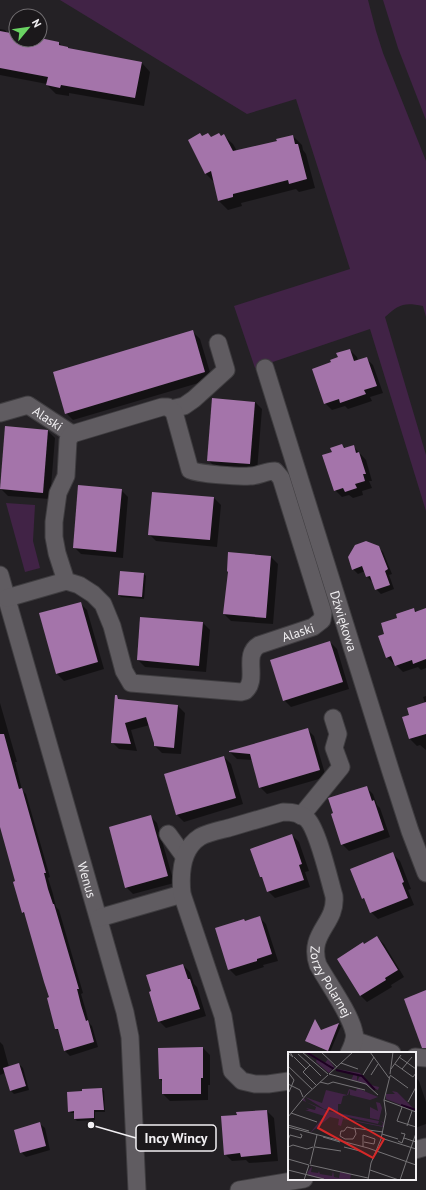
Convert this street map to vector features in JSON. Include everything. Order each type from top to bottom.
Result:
[{"type":"street","name":"Alaski","points":[[171,409],[184,406],[194,399],[226,370],[218,343]]},
{"type":"street","name":"Dźwiękowa","points":[[266,368],[390,769],[410,831],[426,873]]},
{"type":"street","name":"Alaski","points":[[0,413],[28,405],[72,434]]},
{"type":"street","name":"Alaski","points":[[162,407],[168,407],[171,409],[174,412],[190,470],[198,473],[251,476],[268,471],[275,471],[281,478],[323,613],[322,620],[313,627],[254,648],[252,654],[251,685],[246,691],[131,683],[124,671],[112,626],[103,604],[93,594],[79,585],[66,580],[57,552],[54,537],[54,522],[58,493],[66,476],[68,440],[72,434],[162,407]]},
{"type":"street","name":"Wenus","points":[[0,575],[125,1012],[130,1037],[137,1190]]},
{"type":"street","points":[[6,598],[66,580]]},
{"type":"street","points":[[288,1081],[268,1084],[242,1082],[232,1071],[229,1062],[223,1016],[182,894],[182,867],[184,856],[194,842],[215,832],[283,812],[295,813],[300,816],[341,768],[334,748],[338,734],[333,718]]},
{"type":"street","name":"Zorzy Polarnej","points":[[300,816],[307,819],[315,830],[335,903],[314,949],[318,965],[350,1019],[355,1033],[351,1047],[385,1052]]},
{"type":"street","points":[[168,834],[184,856]]},
{"type":"street","points":[[99,918],[182,894]]},
{"type":"street","points":[[416,1150],[426,1147]]},
{"type":"street","points":[[239,1190],[298,1180]]},
{"type":"shaded area","points":[[60,0],[368,0],[383,53],[426,161],[426,317],[423,306],[406,304],[394,309],[385,317],[426,455],[426,511],[370,329],[255,368],[234,306],[350,269],[296,99],[247,114]]},
{"type":"shaded area","points":[[383,0],[426,0],[426,120],[398,48]]},
{"type":"shaded area","points":[[6,503],[35,505],[33,541],[40,568],[25,572]]},
{"type":"building","points":[[0,31],[8,32],[8,48],[48,48],[48,40],[59,42],[59,45],[68,48],[142,62],[135,98],[61,85],[60,88],[46,85],[48,77],[0,68]]},
{"type":"building","points":[[200,133],[202,136],[208,133],[211,137],[219,133],[221,136],[224,134],[233,151],[277,141],[276,139],[293,135],[295,144],[298,144],[307,179],[289,184],[288,180],[233,194],[233,197],[218,201],[211,171],[205,174],[188,140]]},
{"type":"building","points":[[193,330],[205,372],[65,414],[53,372]]},
{"type":"building","points":[[350,349],[354,361],[367,357],[377,386],[364,390],[366,394],[340,403],[339,399],[324,404],[312,369],[331,362],[330,360],[338,357],[336,353]]},
{"type":"building","points":[[212,398],[255,402],[250,464],[207,461]]},
{"type":"building","points":[[5,426],[48,430],[43,493],[0,489]]},
{"type":"building","points":[[342,444],[344,448],[354,445],[356,453],[359,452],[366,474],[363,474],[365,481],[355,484],[357,488],[345,492],[343,488],[334,491],[322,455],[332,452],[330,448]]},
{"type":"building","points":[[78,485],[122,489],[116,552],[73,548]]},
{"type":"building","points":[[152,492],[214,497],[210,540],[148,535]]},
{"type":"building","points":[[366,541],[379,546],[388,569],[385,571],[390,585],[375,590],[370,576],[366,577],[362,566],[352,570],[348,557],[355,545]]},
{"type":"building","points":[[228,552],[271,556],[266,618],[223,614],[228,572]]},
{"type":"building","points":[[120,571],[144,573],[142,597],[118,595]]},
{"type":"building","points":[[81,602],[98,662],[56,674],[39,613]]},
{"type":"building","points":[[414,608],[415,612],[426,608],[426,659],[413,664],[412,660],[395,666],[391,656],[386,658],[378,636],[384,634],[381,623],[397,618],[396,614]]},
{"type":"building","points":[[140,617],[203,622],[199,666],[137,660]]},
{"type":"building","points":[[330,641],[343,682],[283,701],[270,660]]},
{"type":"building","points":[[115,695],[117,695],[118,699],[178,705],[174,748],[154,746],[146,717],[125,723],[131,744],[111,743]]},
{"type":"building","points":[[426,702],[426,734],[409,739],[402,717],[409,715],[407,708]]},
{"type":"building","points":[[308,728],[320,770],[259,788],[250,754],[229,752],[229,751]]},
{"type":"building","points":[[0,734],[4,734],[19,789],[22,788],[46,873],[44,873],[48,889],[54,904],[79,989],[77,989],[81,1005],[86,1021],[88,1020],[94,1042],[64,1051],[58,1029],[55,1029],[47,998],[49,997],[24,912],[22,913],[13,882],[15,881],[0,827]]},
{"type":"building","points":[[224,756],[236,798],[176,815],[164,774]]},
{"type":"building","points":[[367,786],[372,801],[374,800],[384,830],[341,845],[331,814],[333,813],[328,798]]},
{"type":"building","points":[[151,815],[168,876],[125,888],[109,827]]},
{"type":"building","points":[[292,834],[302,864],[299,865],[304,880],[267,892],[250,849]]},
{"type":"building","points":[[393,852],[408,898],[370,913],[364,898],[362,899],[350,869]]},
{"type":"building","points":[[260,916],[272,954],[257,959],[257,961],[228,970],[215,928],[244,919],[245,921]]},
{"type":"building","points":[[377,936],[398,970],[385,978],[386,980],[360,996],[337,959],[363,942],[364,944]]},
{"type":"building","points":[[183,964],[188,979],[190,979],[200,1009],[158,1022],[149,992],[151,991],[146,975]]},
{"type":"building","points":[[426,990],[426,1048],[422,1048],[404,999]]},
{"type":"building","points":[[315,1019],[321,1030],[339,1023],[328,1051],[305,1041]]},
{"type":"building","points":[[203,1047],[203,1078],[201,1078],[201,1094],[162,1094],[162,1079],[159,1079],[158,1048]]},
{"type":"building","points":[[19,1063],[26,1086],[10,1091],[3,1068]]},
{"type":"building","points":[[102,1088],[104,1110],[94,1110],[94,1118],[74,1119],[74,1111],[68,1112],[67,1092],[82,1091],[82,1089]]},
{"type":"building","points":[[267,1110],[271,1154],[241,1157],[240,1153],[224,1155],[221,1116],[237,1115],[236,1112]]},
{"type":"building","points":[[40,1122],[46,1146],[20,1153],[14,1130]]},
{"type":"place","name":"Incy Wincy","points":[[91,1125]]}]
